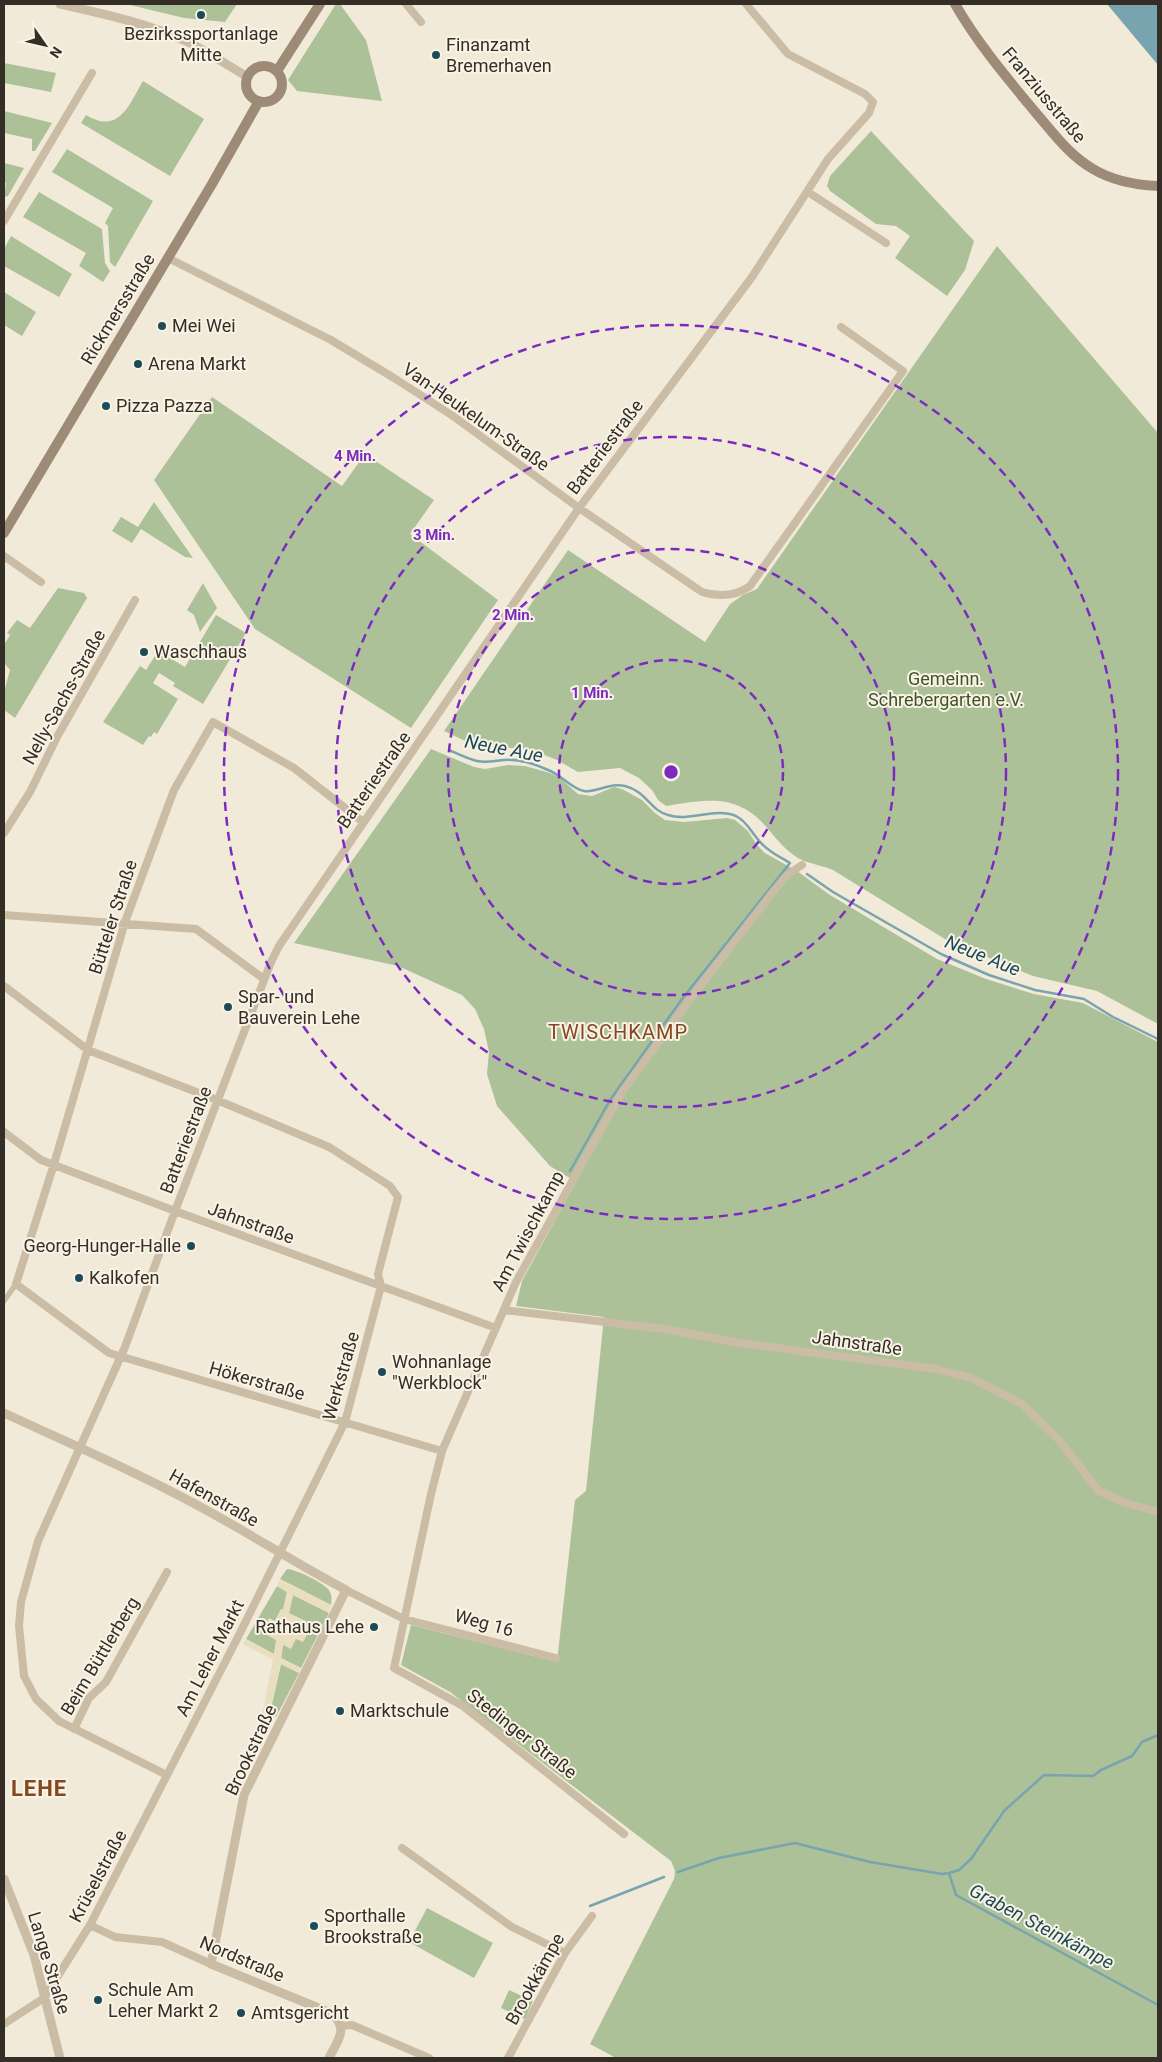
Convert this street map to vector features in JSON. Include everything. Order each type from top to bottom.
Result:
[{"type":"main road","points":[[277,71],[320,4]]},
{"type":"main road","name":"Franziusstraße","points":[[955,4],[972,32],[995,63],[1062,144],[1078,159],[1106,176],[1132,184],[1158,186]]},
{"type":"main road","points":[[261,67],[270,67],[277,71],[282,80],[280,92],[271,100],[259,101],[251,96],[248,91],[248,77],[253,70],[261,67]]},
{"type":"main road","name":"Rickmersstraße","points":[[4,533],[259,101]]},
{"type":"street","points":[[60,4],[134,21],[158,30],[190,43],[248,77]]},
{"type":"street","points":[[406,4],[421,22]]},
{"type":"street","name":"Batteriestraße","points":[[167,1775],[60,1722],[36,1698],[24,1676],[19,1626],[21,1602],[38,1541],[120,1357],[217,1100],[264,979],[279,946],[579,508],[752,277],[828,159],[869,112],[873,102],[865,94],[788,54],[746,4]]},
{"type":"street","points":[[4,221],[92,73]]},
{"type":"street","points":[[808,192],[886,243]]},
{"type":"street","name":"Van-Heukelum-Straße","points":[[168,258],[331,340],[369,362],[453,416],[579,508],[702,592],[713,596],[724,596],[744,590],[750,586],[903,371],[841,327]]},
{"type":"street","points":[[4,556],[41,582]]},
{"type":"street","name":"Nelly-Sachs-Straße","points":[[4,833],[30,792],[57,737],[135,600]]},
{"type":"street","name":"Bütteler Straße","points":[[4,1301],[16,1284],[54,1164],[125,922],[174,790],[213,722],[294,768],[364,822]]},
{"type":"street","name":"Am Twischkamp","points":[[394,1668],[442,1452],[516,1282],[622,1092],[690,999],[772,893],[787,876],[802,866]]},
{"type":"street","points":[[4,915],[125,922],[196,929],[264,979]]},
{"type":"street","points":[[4,986],[88,1050],[217,1100]]},
{"type":"street","name":"Werkstraße","points":[[217,1100],[329,1147],[390,1186],[398,1197],[378,1274],[381,1286],[345,1422],[279,1554]]},
{"type":"street","name":"Jahnstraße","points":[[4,1132],[41,1160],[174,1212],[496,1328]]},
{"type":"street","name":"Hökerstraße","points":[[16,1284],[108,1354],[442,1452]]},
{"type":"street","name":"Jahnstraße","points":[[504,1310],[665,1329],[740,1343],[936,1369],[971,1378],[1022,1404],[1058,1439],[1099,1491],[1131,1505],[1158,1512]]},
{"type":"street","name":"Hafenstraße","points":[[4,1413],[151,1482],[216,1516],[279,1554],[404,1619]]},
{"type":"street","name":"Am Leher Markt","points":[[167,1775],[279,1554]]},
{"type":"street","name":"Beim Büttlerberg","points":[[74,1729],[89,1698],[106,1682],[168,1572]]},
{"type":"street","name":"Brookstraße","points":[[211,1964],[244,1795],[346,1590]]},
{"type":"street","name":"Weg 16","points":[[404,1619],[556,1658]]},
{"type":"street","name":"Stedinger Straße","points":[[394,1668],[462,1706],[624,1834]]},
{"type":"street","name":"Krüselstraße","points":[[4,2024],[44,1998],[90,1925],[167,1775]]},
{"type":"street","points":[[402,1848],[512,1927],[565,1953]]},
{"type":"street","name":"Lange Straße","points":[[4,1879],[34,1955],[60,2058]]},
{"type":"street","name":"Brookkämpe","points":[[508,2058],[565,1953],[592,1916]]},
{"type":"street","name":"Nordstraße","points":[[90,1925],[115,1937],[162,1942],[331,2013],[341,2026]]},
{"type":"street","points":[[329,2058],[340,2034],[341,2026],[352,2025],[429,2058]]},
{"type":"green space","name":"Bezirkssportanlage Mitte","points":[[126,4],[237,4],[225,22],[184,18]]},
{"type":"green space","points":[[336,4],[340,4],[366,40],[382,101],[297,91],[288,80]]},
{"type":"green space","points":[[4,63],[56,73],[51,92],[4,83]]},
{"type":"green space","points":[[143,81],[204,119],[170,176],[81,123],[86,115],[107,122],[115,119],[128,108]]},
{"type":"green space","points":[[4,111],[52,123],[35,151],[32,151],[32,139],[4,133]]},
{"type":"green space","points":[[871,131],[974,241],[965,270],[947,296],[895,258],[910,236],[896,226],[876,224],[830,191],[827,186],[830,176]]},
{"type":"green space","points":[[67,149],[153,201],[115,267],[110,262],[108,226],[105,223],[113,208],[52,172]]},
{"type":"green space","points":[[4,163],[24,168],[8,196],[4,197],[6,183],[4,182]]},
{"type":"green space","points":[[39,192],[102,229],[105,263],[110,271],[103,282],[79,266],[86,253],[23,217]]},
{"type":"green space","points":[[11,236],[72,274],[59,297],[4,266],[4,249]]},
{"type":"green space","name":"Gemeinn. Schrebergarten e.V.","points":[[997,246],[1158,433],[1158,1024],[1097,991],[1033,976],[948,941],[833,870],[807,862],[794,855],[758,818],[735,804],[710,801],[666,806],[658,800],[652,790],[639,778],[620,768],[578,772],[557,760],[529,749],[476,746],[444,731],[568,550],[705,642],[730,604],[743,595],[757,589]]},
{"type":"green space","points":[[4,292],[36,312],[22,336],[4,325]]},
{"type":"green space","points":[[212,397],[342,486],[365,454],[434,500],[410,534],[498,600],[411,728],[255,629],[154,480]]},
{"type":"green space","points":[[154,502],[193,558],[185,557],[141,529],[132,543],[112,531],[121,517],[138,527]]},
{"type":"green space","points":[[203,583],[217,608],[200,632],[194,615],[187,610]]},
{"type":"green space","points":[[58,588],[84,593],[87,598],[15,718],[4,710],[4,692],[10,670],[4,663],[4,645],[10,635],[7,633],[17,620],[30,628]]},
{"type":"green space","points":[[216,615],[246,633],[203,704],[173,686],[175,683],[159,673],[153,683],[178,699],[157,734],[154,732],[143,745],[103,722],[140,666],[146,670],[158,651],[185,667]]},
{"type":"green space","points":[[431,749],[474,767],[485,769],[508,765],[525,766],[550,773],[560,778],[578,794],[592,796],[614,787],[622,789],[642,800],[665,820],[684,822],[727,818],[735,820],[748,831],[765,853],[797,871],[830,895],[937,959],[986,979],[1034,994],[1083,1003],[1158,1042],[1158,2058],[616,2058],[590,2044],[674,1879],[675,1871],[671,1861],[450,1692],[401,1665],[411,1625],[557,1662],[575,1500],[586,1491],[604,1317],[516,1306],[522,1281],[576,1182],[550,1166],[497,1106],[487,1074],[489,1052],[484,1029],[475,1009],[462,995],[398,966],[294,943]]},
{"type":"green space","points":[[287,1569],[302,1573],[325,1586],[331,1595],[331,1605],[280,1579]]},
{"type":"green space","points":[[277,1586],[287,1592],[283,1610],[281,1609],[275,1621],[262,1632],[277,1640],[274,1654],[246,1639]]},
{"type":"green space","points":[[293,1595],[329,1613],[301,1668],[281,1658],[283,1645],[308,1632],[301,1629],[289,1613]]},
{"type":"green space","points":[[281,1664],[299,1673],[276,1717],[270,1713]]},
{"type":"green space","points":[[427,1908],[493,1943],[474,1978],[409,1942]]},
{"type":"green space","points":[[509,1990],[533,2001],[525,2019],[501,2008]]},
{"type":"shaded area","points":[[280,1579],[331,1605],[329,1613],[293,1595],[289,1613],[306,1621],[302,1629],[308,1633],[303,1642],[296,1639],[291,1649],[283,1645],[281,1658],[301,1668],[299,1673],[281,1664],[266,1727],[260,1725],[273,1660],[243,1644],[246,1639],[274,1654],[276,1640],[262,1632],[269,1618],[275,1621],[281,1609],[283,1610],[287,1592],[277,1586]]},
{"type":"water","points":[[1107,4],[1158,4],[1158,65]]},
{"type":"waterway","name":"Neue Aue","points":[[449,750],[480,762],[509,760],[532,764],[553,772],[575,788],[584,791],[614,785],[625,786],[638,792],[662,813],[676,817],[719,813],[736,816],[747,825],[764,846],[790,863],[682,999],[610,1100],[570,1171]]},
{"type":"waterway","name":"Neue Aue","points":[[807,874],[833,892],[941,954],[989,975],[1035,990],[1084,999],[1113,1017],[1158,1039]]},
{"type":"waterway","name":"Graben Steinkämpe","points":[[1158,1735],[1142,1742],[1132,1756],[1101,1770],[1093,1776],[1044,1775],[1004,1811],[971,1859],[959,1870],[949,1873],[956,1895],[1158,2005]]},
{"type":"waterway","points":[[678,1872],[719,1858],[795,1843],[870,1862],[942,1874],[949,1873]]},
{"type":"waterway","points":[[590,1906],[664,1877]]},
{"type":"place","name":"Bezirkssportanlage Mitte","points":[[201,15]]},
{"type":"place","name":"Finanzamt Bremerhaven","points":[[436,55]]},
{"type":"place","name":"Mei Wei","points":[[162,326]]},
{"type":"place","name":"Arena Markt","points":[[138,364]]},
{"type":"place","name":"Pizza Pazza","points":[[106,406]]},
{"type":"place","name":"Waschhaus","points":[[144,652]]},
{"type":"place","name":"Spar- und Bauverein Lehe","points":[[228,1007]]},
{"type":"place","name":"Georg-Hunger-Halle","points":[[191,1246]]},
{"type":"place","name":"Kalkofen","points":[[79,1278]]},
{"type":"place","name":"Wohnanlage \"Werkblock\"","points":[[382,1372]]},
{"type":"place","name":"Rathaus Lehe","points":[[374,1627]]},
{"type":"place","name":"Marktschule","points":[[340,1711]]},
{"type":"place","name":"Sporthalle Brookstraße","points":[[314,1926]]},
{"type":"place","name":"Schule Am Leher Markt 2","points":[[98,2000]]},
{"type":"place","name":"Amtsgericht","points":[[241,2013]]},
{"type":"district","name":"TWISCHKAMP","points":[[618,1032]]},
{"type":"district","name":"LEHE","points":[[39,1788]]}]
